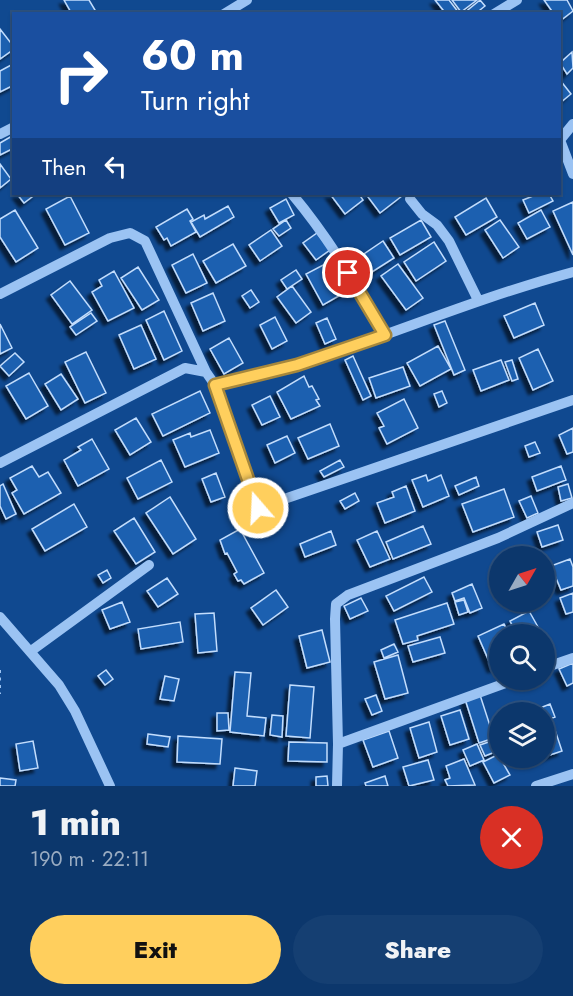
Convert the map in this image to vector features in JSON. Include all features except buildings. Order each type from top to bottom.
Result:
[{"type":"street","points":[[227,12],[247,0]]},
{"type":"street","points":[[497,12],[511,1]]},
{"type":"street","points":[[561,139],[573,124]]},
{"type":"street","points":[[561,143],[573,174]]},
{"type":"street","points":[[293,195],[317,224],[359,289],[385,335]]},
{"type":"street","points":[[410,199],[422,214],[437,225],[449,241],[478,300]]},
{"type":"street","points":[[0,294],[110,238],[130,233],[146,242],[206,372],[215,385],[258,508],[573,400]]},
{"type":"street","points":[[215,385],[297,365],[478,300],[573,272]]},
{"type":"street","points":[[0,463],[185,368],[206,372]]},
{"type":"street","points":[[338,786],[339,744],[334,619],[336,604],[348,595],[498,538],[573,503]]},
{"type":"street","points":[[31,651],[149,565]]},
{"type":"street","points":[[0,617],[59,685],[75,711],[110,786]]},
{"type":"street","points":[[555,664],[573,658]]},
{"type":"street","points":[[339,744],[489,689]]},
{"type":"street","points":[[536,786],[573,774]]},
{"type":"path","points":[[0,670],[0,694]]},
{"type":"route","points":[[258,508],[215,385],[297,365],[385,335],[348,273]]}]
